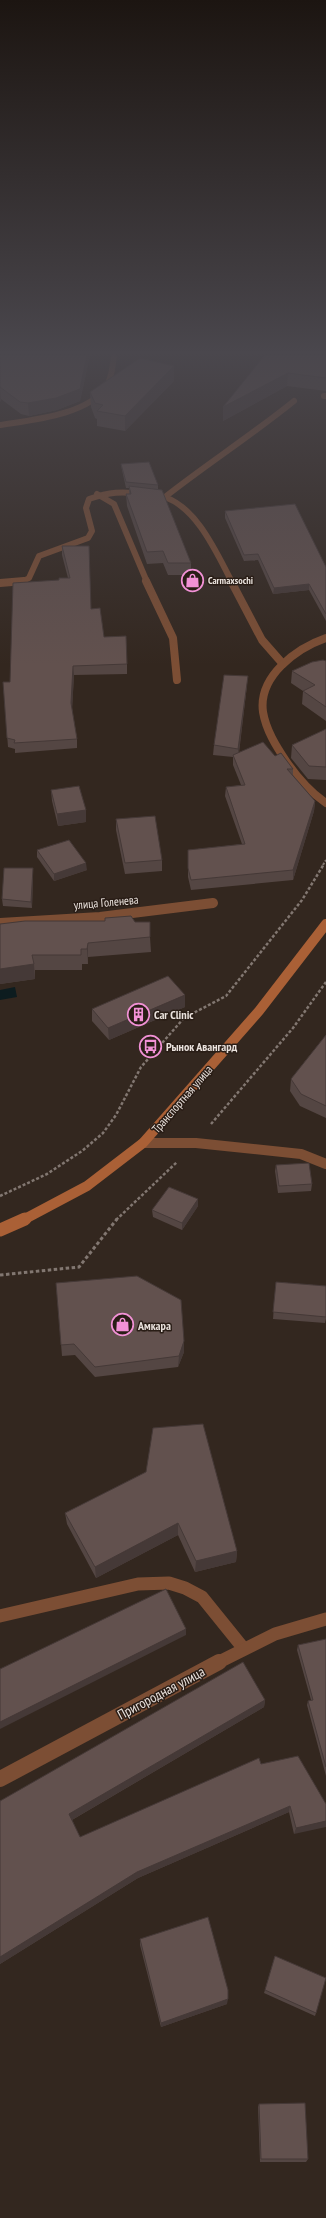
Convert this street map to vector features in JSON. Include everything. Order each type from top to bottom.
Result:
[{"type":"main road","name":"Транспортная улица","points":[[0,1230],[48,1208],[87,1186],[143,1143],[259,1011],[326,924]]},
{"type":"street","points":[[165,497],[214,459]]},
{"type":"street","points":[[0,583],[25,581],[31,576],[35,561],[39,556],[88,538],[92,531],[86,508],[89,499],[97,494],[127,492],[165,497],[183,508],[206,533],[262,640],[283,664]]},
{"type":"street","points":[[97,494],[114,504],[142,572],[173,638],[177,680]]},
{"type":"street","points":[[326,638],[297,653],[283,664],[267,685],[263,715],[269,733],[282,755],[315,796],[326,803]]},
{"type":"street","name":"улица Голенева","points":[[0,923],[100,917],[213,903]]},
{"type":"street","points":[[143,1143],[196,1143],[301,1154],[326,1164]]},
{"type":"street","points":[[0,1616],[138,1584],[169,1583],[185,1588],[202,1598],[244,1649]]},
{"type":"street","name":"Пригородная улица","points":[[0,1779],[244,1649],[276,1634],[326,1619]]},
{"type":"path","points":[[0,1196],[47,1174],[82,1151],[103,1133],[116,1114],[141,1067],[184,1018],[226,996],[302,900],[326,860]]},
{"type":"path","points":[[0,1275],[79,1267],[119,1216],[181,1160],[196,1143],[293,1028],[326,982]]},
{"type":"shaded area","points":[[15,987],[17,997],[0,1000],[0,990]]},
{"type":"building","points":[[149,462],[158,485],[126,482],[121,464]]},
{"type":"building","points":[[129,486],[162,490],[191,563],[168,563],[163,551],[147,552],[126,494],[131,494]]},
{"type":"building","points":[[295,504],[326,567],[326,614],[309,584],[274,588],[258,554],[244,555],[225,511]]},
{"type":"building","points":[[62,546],[89,546],[91,609],[100,608],[104,637],[126,636],[127,664],[73,666],[71,703],[77,739],[14,743],[15,740],[7,738],[3,682],[10,682],[13,583],[70,578]]},
{"type":"building","points":[[323,660],[326,661],[326,707],[303,691],[315,685],[292,671],[312,662]]},
{"type":"building","points":[[224,675],[248,676],[238,749],[214,745]]},
{"type":"building","points":[[326,729],[326,767],[309,766],[292,745]]},
{"type":"building","points":[[263,742],[275,756],[281,753],[293,769],[287,769],[315,801],[293,870],[191,880],[188,868],[188,850],[245,844],[226,787],[245,785],[233,755]]},
{"type":"building","points":[[79,786],[86,810],[57,814],[51,790]]},
{"type":"building","points":[[155,816],[162,860],[125,863],[116,819]]},
{"type":"building","points":[[69,840],[86,863],[54,874],[37,850]]},
{"type":"building","points":[[4,868],[33,868],[31,902],[2,899]]},
{"type":"building","points":[[131,916],[135,922],[150,922],[150,937],[88,943],[87,949],[81,949],[81,955],[32,955],[34,964],[0,969],[0,924],[25,921],[105,921],[105,918]]},
{"type":"building","points":[[168,976],[185,995],[108,1028],[92,1009]]},
{"type":"building","points":[[326,1035],[326,1106],[301,1094],[291,1079]]},
{"type":"building","points":[[309,1163],[312,1184],[279,1186],[276,1165]]},
{"type":"building","points":[[169,1187],[198,1199],[182,1223],[152,1210]]},
{"type":"building","points":[[137,1276],[181,1300],[184,1341],[179,1356],[95,1367],[74,1344],[61,1345],[56,1283]]},
{"type":"building","points":[[276,1282],[326,1286],[326,1317],[273,1312]]},
{"type":"building","points":[[203,1424],[237,1551],[196,1561],[178,1523],[95,1567],[65,1513],[146,1472],[153,1428]]},
{"type":"building","points":[[166,1589],[186,1629],[0,1722],[0,1669]]},
{"type":"building","points":[[326,1639],[326,1767],[308,1701],[313,1700],[298,1645]]},
{"type":"building","points":[[243,1662],[265,1700],[69,1814],[80,1837],[259,1758],[261,1764],[298,1756],[326,1804],[326,1821],[296,1828],[290,1806],[137,1872],[0,1957],[0,1801]]},
{"type":"building","points":[[208,1917],[228,1990],[228,1999],[161,2023],[140,1939]]},
{"type":"building","points":[[275,1956],[326,1978],[316,2013],[265,1990]]},
{"type":"building","points":[[305,2103],[308,2159],[261,2159],[259,2104]]},
{"type":"place","name":"Carmaxsochi","points":[[192,580]]},
{"type":"place","name":"Car Clinic","points":[[139,1014]]},
{"type":"place","name":"Рынок Авангард","points":[[151,1046]]},
{"type":"place","name":"Амкара","points":[[122,1325]]}]
